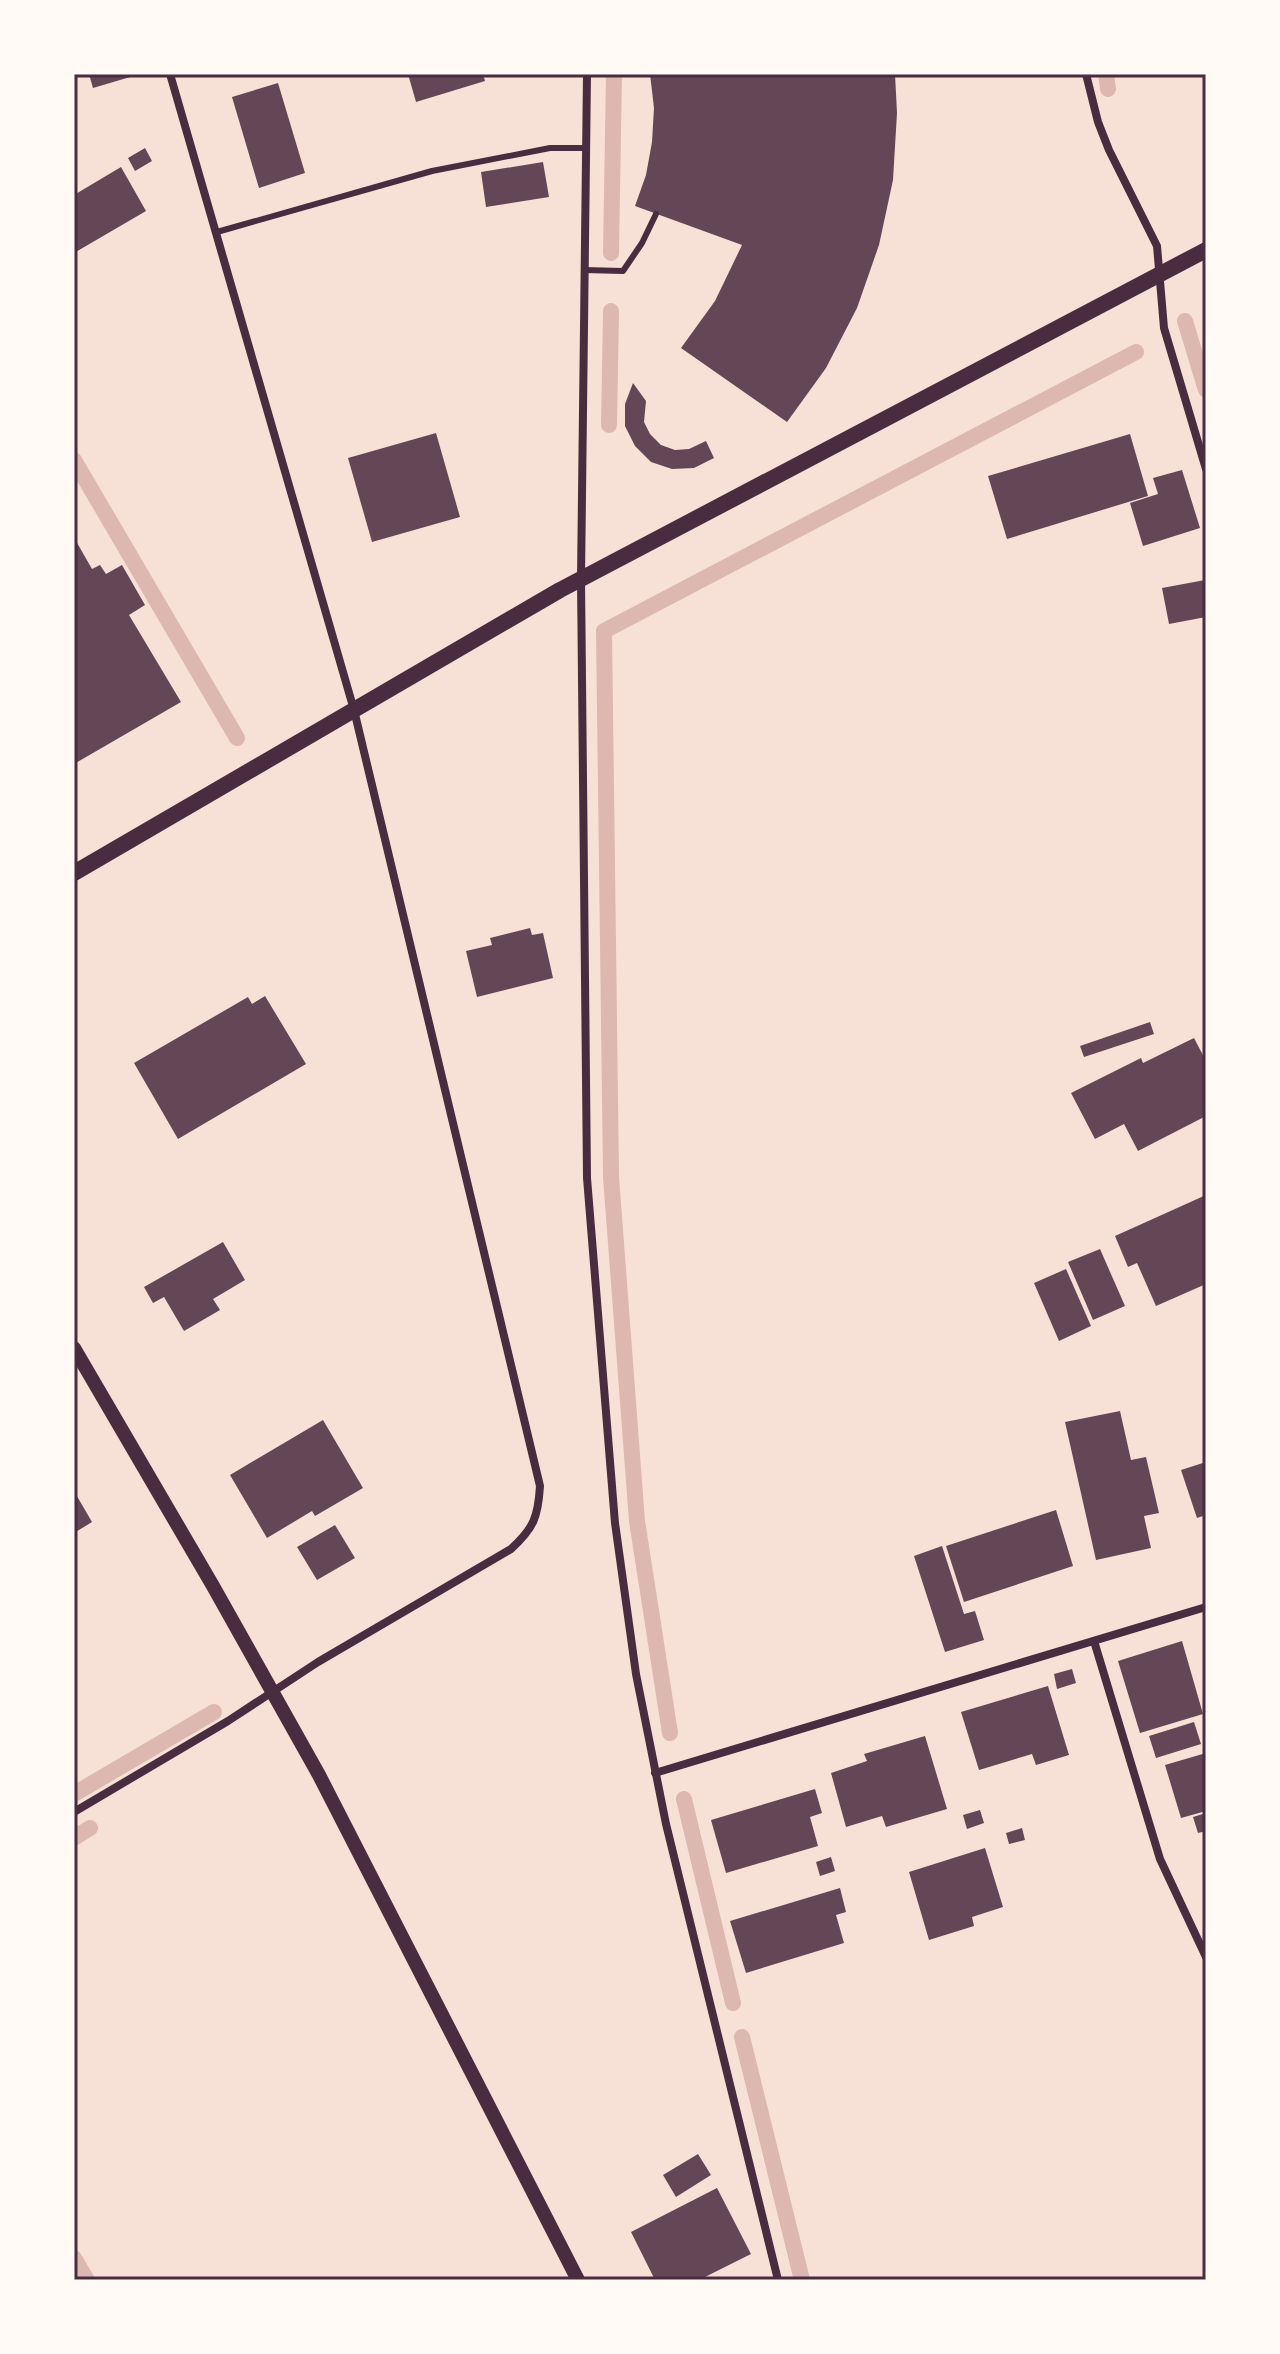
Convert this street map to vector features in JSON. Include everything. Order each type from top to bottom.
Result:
[{"type":"main road","points":[[74,873],[581,579],[1206,250]]},
{"type":"street","points":[[74,1812],[222,1725],[324,1658],[511,1549],[529,1533],[539,1511],[540,1486],[354,710],[170,74]]},
{"type":"street","points":[[587,74],[581,579],[587,1178],[615,1523],[636,1674],[655,1773],[778,2280]]},
{"type":"street","points":[[1086,74],[1098,122],[1109,150],[1157,246],[1164,328],[1206,469]]},
{"type":"street","points":[[74,1348],[273,1692],[370,1871],[578,2280]]},
{"type":"street","points":[[655,1773],[1206,1607]]},
{"type":"street","points":[[1094,1641],[1160,1859],[1206,1957]]},
{"type":"lane","points":[[217,232],[432,171],[550,148],[586,148]]},
{"type":"lane","points":[[584,270],[623,271],[642,243],[656,214]]},
{"type":"building","points":[[89,74],[137,74],[137,75],[93,88]]},
{"type":"building","points":[[408,74],[483,74],[485,81],[416,102]]},
{"type":"building","points":[[650,74],[895,74],[897,113],[893,180],[879,245],[857,308],[826,368],[787,422],[681,348],[715,301],[742,245],[635,206],[646,175],[652,142],[654,108]]},
{"type":"building","points":[[278,83],[305,173],[259,188],[232,97]]},
{"type":"building","points":[[145,148],[152,161],[135,171],[128,158]]},
{"type":"building","points":[[543,162],[549,197],[486,207],[481,172]]},
{"type":"building","points":[[121,167],[146,211],[74,253],[74,195]]},
{"type":"building","points":[[633,383],[646,401],[644,422],[661,445],[675,450],[689,449],[706,441],[714,458],[694,468],[672,469],[651,462],[635,446],[625,426],[625,404]]},
{"type":"building","points":[[436,433],[460,517],[372,542],[348,458]]},
{"type":"building","points":[[1130,434],[1148,496],[1007,539],[988,476]]},
{"type":"building","points":[[1182,470],[1200,528],[1143,546],[1130,503],[1158,494],[1153,478]]},
{"type":"building","points":[[76,541],[92,569],[100,565],[106,574],[122,565],[145,605],[129,615],[181,702],[74,764],[74,543]]},
{"type":"building","points":[[1205,580],[1206,617],[1169,624],[1162,588]]},
{"type":"building","points":[[530,928],[532,935],[543,933],[553,978],[477,997],[466,951],[492,945],[490,938]]},
{"type":"building","points":[[265,996],[306,1064],[178,1139],[134,1063],[248,997],[252,1004]]},
{"type":"building","points":[[1150,1022],[1154,1034],[1084,1057],[1080,1046]]},
{"type":"building","points":[[1194,1038],[1206,1061],[1206,1116],[1138,1151],[1124,1124],[1095,1139],[1071,1093],[1141,1058],[1143,1063]]},
{"type":"building","points":[[1206,1195],[1206,1284],[1156,1306],[1137,1263],[1128,1267],[1115,1236]]},
{"type":"building","points":[[223,1242],[245,1280],[213,1299],[220,1310],[184,1331],[164,1297],[153,1303],[144,1287]]},
{"type":"building","points":[[1100,1249],[1125,1306],[1093,1320],[1068,1262]]},
{"type":"building","points":[[1066,1269],[1091,1326],[1059,1341],[1034,1283]]},
{"type":"building","points":[[1120,1411],[1131,1460],[1146,1457],[1159,1513],[1144,1516],[1151,1548],[1096,1560],[1065,1422]]},
{"type":"building","points":[[323,1420],[363,1488],[315,1516],[312,1511],[267,1538],[230,1475]]},
{"type":"building","points":[[1206,1462],[1206,1515],[1197,1518],[1181,1470]]},
{"type":"building","points":[[74,1491],[92,1522],[74,1533]]},
{"type":"building","points":[[1056,1510],[1073,1566],[964,1602],[946,1546]]},
{"type":"building","points":[[335,1525],[355,1558],[317,1580],[297,1547]]},
{"type":"building","points":[[942,1546],[964,1614],[975,1611],[984,1640],[945,1652],[914,1556]]},
{"type":"building","points":[[1182,1641],[1203,1714],[1140,1733],[1118,1661]]},
{"type":"building","points":[[1072,1669],[1076,1683],[1057,1689],[1054,1674]]},
{"type":"building","points":[[1048,1686],[1069,1755],[1036,1765],[1032,1754],[979,1770],[961,1712]]},
{"type":"building","points":[[1194,1722],[1201,1744],[1156,1758],[1149,1736]]},
{"type":"building","points":[[925,1736],[947,1809],[886,1827],[882,1816],[846,1827],[831,1773],[867,1761],[864,1754]]},
{"type":"building","points":[[1206,1753],[1206,1811],[1181,1818],[1165,1765]]},
{"type":"building","points":[[815,1789],[822,1813],[810,1817],[818,1846],[726,1873],[711,1820]]},
{"type":"building","points":[[980,1810],[984,1823],[967,1829],[963,1815]]},
{"type":"building","points":[[1206,1813],[1206,1831],[1198,1833],[1193,1817]]},
{"type":"building","points":[[1022,1828],[1025,1840],[1009,1844],[1006,1833]]},
{"type":"building","points":[[985,1848],[1003,1907],[972,1917],[974,1926],[929,1940],[909,1872]]},
{"type":"building","points":[[831,1857],[835,1871],[820,1876],[816,1862]]},
{"type":"building","points":[[840,1888],[846,1912],[836,1915],[844,1943],[746,1973],[730,1921]]},
{"type":"building","points":[[698,2154],[711,2175],[676,2197],[663,2175]]},
{"type":"building","points":[[717,2188],[751,2254],[699,2280],[655,2280],[631,2232]]},
{"type":"waterway","points":[[611,253],[614,74]]},
{"type":"waterway","points":[[1106,74],[1108,89]]},
{"type":"waterway","points":[[609,425],[611,311]]},
{"type":"waterway","points":[[1185,321],[1206,390]]},
{"type":"waterway","points":[[670,1733],[637,1521],[611,1177],[604,631],[1136,352]]},
{"type":"waterway","points":[[74,460],[237,738]]},
{"type":"waterway","points":[[74,1794],[214,1712]]},
{"type":"waterway","points":[[684,1799],[733,2003]]},
{"type":"waterway","points":[[74,1838],[90,1828]]},
{"type":"waterway","points":[[742,2037],[802,2280]]},
{"type":"waterway","points":[[74,2258],[87,2280]]}]
